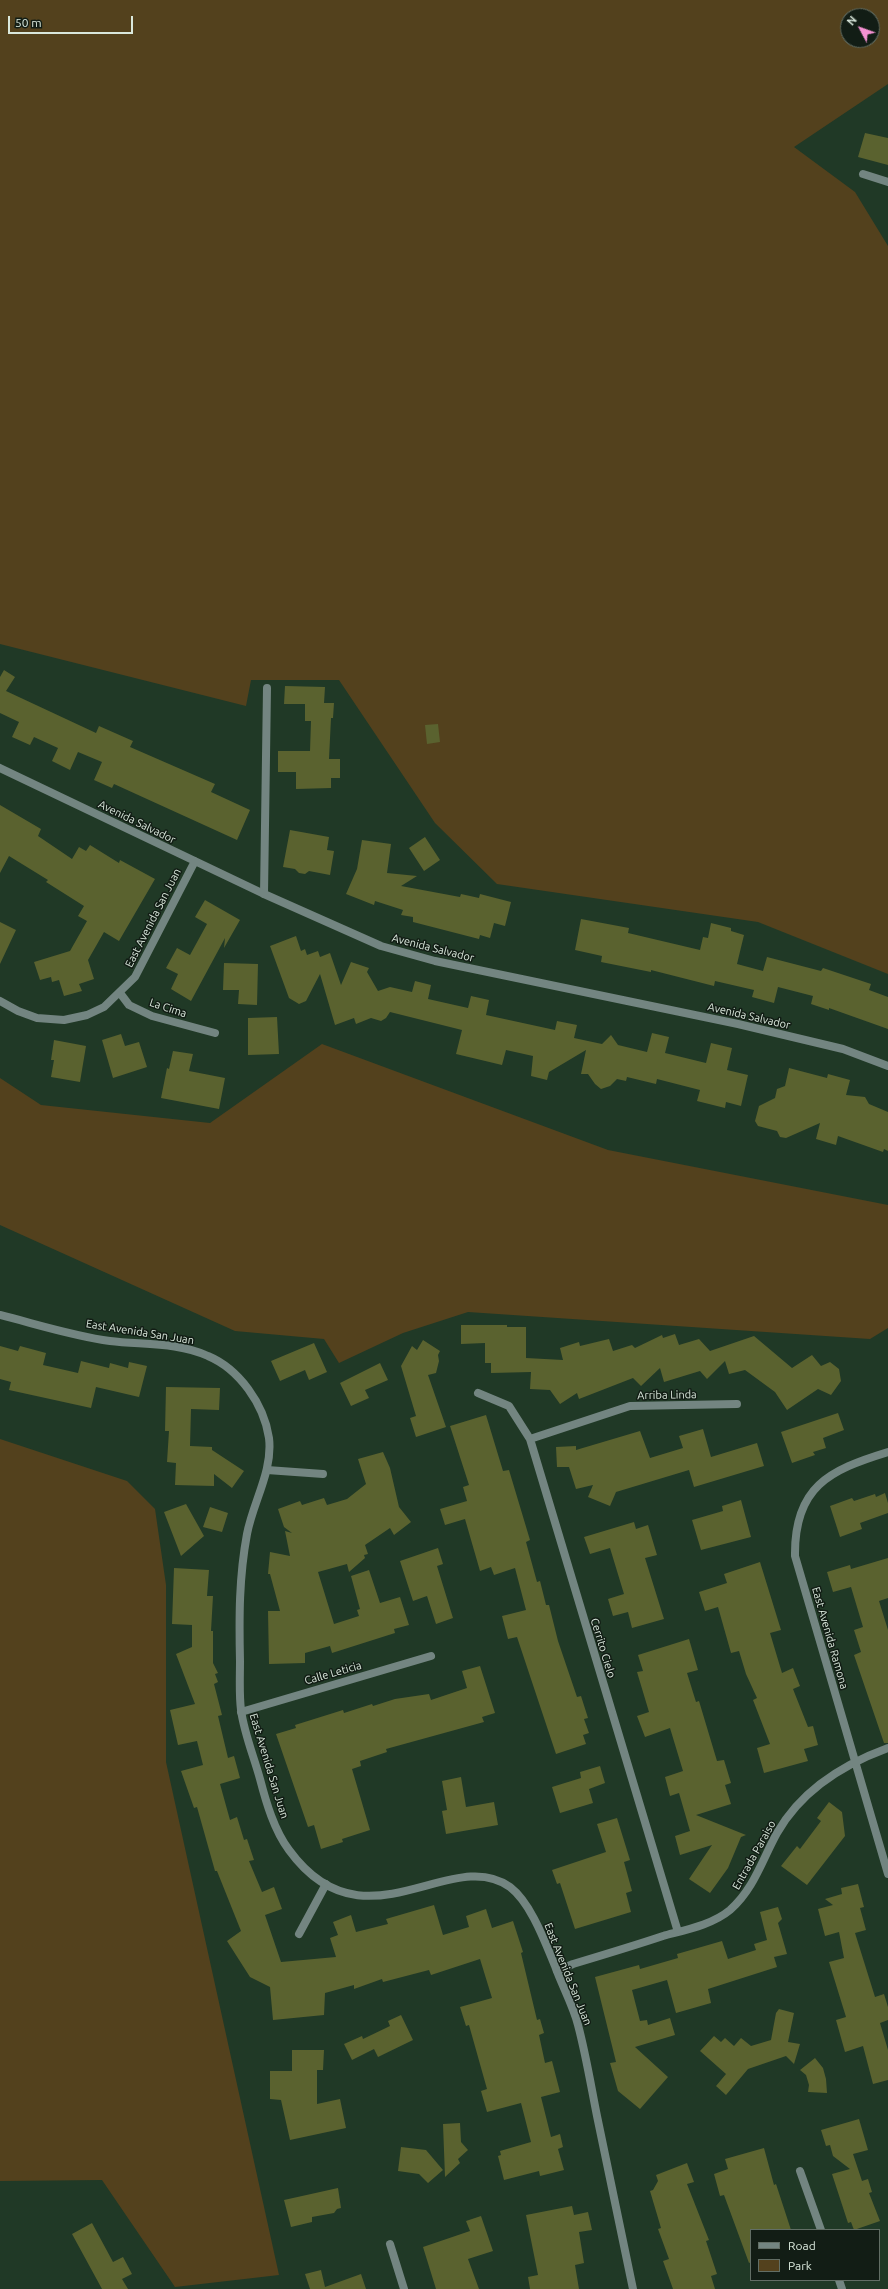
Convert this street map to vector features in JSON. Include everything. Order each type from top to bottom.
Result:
[{"type":"street","points":[[862,174],[888,182]]},
{"type":"street","points":[[264,894],[267,688]]},
{"type":"street","name":"Avenida Salvador","points":[[0,768],[264,894],[381,946],[435,961],[745,1026],[843,1049],[888,1066]]},
{"type":"street","name":"East Avenida San Juan","points":[[0,1001],[18,1011],[37,1018],[64,1020],[86,1015],[98,1009],[120,993],[135,977],[195,861]]},
{"type":"street","name":"La Cima","points":[[120,993],[129,1005],[152,1016],[215,1033]]},
{"type":"street","name":"East Avenida San Juan","points":[[0,1315],[107,1340],[179,1347],[210,1356],[237,1376],[261,1411],[269,1439],[267,1470],[250,1518],[241,1563],[238,1600],[241,1712],[262,1788],[275,1825],[287,1849],[305,1869],[326,1884],[348,1893],[371,1897],[395,1895],[465,1877],[484,1877],[508,1885],[522,1898],[544,1939],[578,2024],[633,2289]]},
{"type":"street","name":"Cerrito Cielo","points":[[478,1393],[509,1406],[530,1439],[678,1932]]},
{"type":"street","name":"Arriba Linda","points":[[530,1439],[630,1406],[738,1404]]},
{"type":"street","name":"East Avenida Ramona","points":[[888,1452],[856,1462],[826,1478],[814,1490],[804,1506],[795,1536],[795,1556],[888,1874]]},
{"type":"street","points":[[267,1470],[323,1474]]},
{"type":"street","name":"Calle Leticia","points":[[241,1712],[430,1656]]},
{"type":"street","name":"Entrada Paraiso","points":[[557,1971],[573,1964],[713,1920],[728,1911],[745,1896],[778,1832],[788,1817],[816,1788],[855,1762],[888,1748]]},
{"type":"street","points":[[299,1934],[326,1884]]},
{"type":"street","points":[[800,2171],[821,2229]]},
{"type":"street","points":[[390,2244],[404,2289]]},
{"type":"green space","points":[[0,0],[888,0],[888,84],[794,147],[855,192],[888,246],[888,974],[758,922],[497,884],[435,823],[339,680],[251,680],[246,706],[0,644]]},
{"type":"green space","points":[[322,1044],[608,1150],[888,1205],[888,1328],[870,1339],[468,1312],[403,1333],[339,1363],[324,1339],[235,1331],[0,1225],[0,1078],[41,1105],[210,1123]]},
{"type":"green space","points":[[0,1439],[127,1481],[155,1509],[166,1585],[166,1762],[279,2275],[175,2287],[102,2180],[0,2181]]},
{"type":"building","points":[[865,133],[888,138],[888,165],[858,157]]},
{"type":"building","points":[[4,670],[15,677],[6,691],[96,733],[99,726],[133,741],[130,747],[215,784],[211,792],[250,810],[237,840],[114,784],[112,788],[94,780],[102,762],[78,752],[70,770],[52,761],[58,748],[34,737],[30,745],[12,737],[19,722],[0,713],[0,677]]},
{"type":"building","points":[[285,686],[325,687],[324,703],[334,703],[333,718],[331,718],[329,759],[340,759],[340,778],[331,778],[331,788],[296,789],[296,772],[278,772],[278,751],[310,751],[311,721],[305,721],[305,704],[284,704]]},
{"type":"building","points":[[438,724],[440,742],[427,744],[425,725]]},
{"type":"building","points":[[0,805],[41,829],[38,836],[72,859],[79,847],[86,851],[90,845],[119,863],[120,860],[155,879],[119,941],[104,932],[88,960],[94,979],[79,984],[82,991],[64,996],[59,980],[52,982],[51,977],[40,980],[34,962],[70,951],[87,921],[78,916],[84,906],[46,882],[48,880],[9,856],[0,873]]},
{"type":"building","points":[[290,830],[329,837],[327,850],[334,851],[330,875],[309,871],[305,874],[299,873],[295,869],[283,867]]},
{"type":"building","points":[[425,837],[440,860],[424,871],[409,848]]},
{"type":"building","points":[[362,840],[391,844],[387,873],[417,876],[401,886],[460,897],[461,894],[479,898],[480,894],[511,902],[505,926],[494,923],[490,938],[480,935],[479,939],[413,922],[413,917],[401,915],[403,910],[375,901],[374,905],[346,894],[357,869]]},
{"type":"building","points":[[205,900],[240,920],[224,948],[225,938],[191,1001],[171,989],[178,974],[166,968],[177,948],[190,955],[207,924],[195,917]]},
{"type":"building","points":[[581,919],[629,928],[628,933],[700,950],[703,937],[708,938],[711,923],[731,928],[731,931],[744,935],[737,964],[763,971],[767,957],[821,971],[823,968],[871,984],[869,990],[888,997],[888,1029],[829,1008],[829,1010],[811,1004],[813,996],[778,987],[774,1003],[752,997],[754,990],[715,981],[714,986],[651,970],[651,972],[601,962],[602,956],[575,950]]},
{"type":"building","points":[[0,922],[16,930],[0,964]]},
{"type":"building","points":[[296,936],[301,951],[305,949],[307,955],[318,951],[320,957],[330,953],[341,985],[351,962],[369,968],[367,972],[378,991],[390,987],[412,992],[415,981],[431,985],[428,999],[468,1008],[471,996],[489,1000],[486,1015],[555,1030],[557,1021],[577,1025],[574,1038],[602,1044],[611,1035],[618,1045],[647,1052],[652,1033],[669,1037],[665,1053],[706,1063],[711,1043],[732,1048],[727,1070],[748,1075],[741,1106],[726,1102],[725,1108],[697,1101],[700,1090],[657,1079],[656,1084],[627,1077],[626,1081],[617,1079],[610,1086],[601,1089],[595,1084],[588,1074],[581,1074],[586,1050],[549,1072],[547,1080],[531,1076],[533,1056],[506,1050],[502,1065],[456,1054],[462,1030],[390,1012],[386,1018],[381,1021],[371,1018],[356,1024],[354,1018],[335,1025],[320,974],[306,1001],[299,1004],[289,998],[270,946]]},
{"type":"building","points":[[224,963],[258,964],[257,1005],[238,1004],[239,990],[223,990]]},
{"type":"building","points":[[277,1017],[279,1054],[248,1055],[248,1018]]},
{"type":"building","points":[[121,1034],[125,1046],[139,1042],[147,1067],[113,1078],[102,1040]]},
{"type":"building","points":[[54,1040],[86,1046],[80,1082],[51,1077],[54,1060],[51,1060]]},
{"type":"building","points":[[173,1051],[193,1054],[189,1071],[225,1078],[219,1109],[161,1098],[167,1068],[169,1069]]},
{"type":"building","points":[[789,1068],[827,1078],[828,1074],[850,1080],[846,1095],[865,1097],[869,1104],[888,1112],[888,1151],[884,1149],[883,1152],[838,1136],[836,1145],[816,1139],[820,1123],[786,1138],[780,1137],[777,1131],[758,1126],[755,1121],[759,1106],[775,1098],[777,1089],[785,1086]]},
{"type":"building","points":[[461,1325],[507,1325],[507,1327],[526,1327],[526,1358],[563,1360],[560,1348],[579,1342],[580,1346],[609,1339],[613,1351],[632,1345],[635,1348],[662,1335],[663,1338],[675,1334],[679,1345],[699,1339],[710,1351],[754,1336],[792,1368],[812,1355],[821,1366],[830,1362],[839,1369],[841,1381],[831,1395],[818,1389],[787,1410],[775,1392],[745,1370],[729,1374],[725,1361],[707,1379],[700,1371],[664,1382],[660,1368],[641,1386],[633,1378],[579,1399],[577,1393],[560,1404],[550,1390],[530,1389],[531,1372],[491,1373],[491,1363],[485,1363],[485,1343],[461,1344]]},
{"type":"building","points":[[423,1340],[440,1351],[438,1355],[439,1361],[436,1373],[428,1375],[446,1427],[416,1437],[410,1418],[416,1416],[401,1366],[412,1346],[417,1350]]},
{"type":"building","points":[[314,1343],[327,1372],[309,1380],[305,1370],[280,1381],[271,1361]]},
{"type":"building","points":[[0,1346],[18,1351],[20,1346],[46,1353],[43,1365],[78,1373],[81,1361],[109,1368],[110,1363],[128,1368],[129,1362],[147,1366],[139,1397],[96,1387],[91,1408],[9,1390],[11,1382],[0,1379]]},
{"type":"building","points":[[380,1363],[388,1380],[365,1390],[369,1398],[351,1406],[340,1383]]},
{"type":"building","points":[[166,1387],[220,1388],[219,1410],[191,1409],[190,1446],[212,1447],[212,1450],[244,1471],[232,1488],[214,1474],[214,1486],[175,1485],[176,1463],[167,1462],[169,1431],[165,1431]]},
{"type":"building","points":[[838,1413],[844,1430],[823,1438],[826,1448],[813,1452],[815,1455],[792,1463],[781,1432]]},
{"type":"building","points":[[486,1415],[503,1471],[509,1470],[530,1540],[526,1542],[537,1582],[540,1581],[546,1605],[549,1605],[558,1641],[577,1697],[581,1696],[588,1718],[584,1719],[589,1733],[583,1735],[586,1744],[556,1754],[517,1637],[508,1639],[502,1616],[526,1610],[515,1568],[494,1575],[491,1567],[480,1571],[465,1519],[445,1525],[440,1509],[467,1501],[463,1487],[469,1485],[450,1426]]},
{"type":"building","points":[[703,1429],[711,1457],[757,1443],[764,1466],[694,1487],[689,1470],[616,1492],[610,1506],[588,1497],[593,1485],[576,1489],[569,1467],[557,1467],[556,1447],[576,1446],[576,1450],[640,1431],[650,1458],[683,1448],[679,1436]]},
{"type":"building","points":[[383,1452],[390,1468],[399,1507],[411,1522],[394,1535],[390,1528],[365,1545],[368,1554],[364,1555],[365,1558],[349,1572],[347,1564],[318,1572],[334,1624],[359,1616],[357,1610],[360,1609],[351,1576],[369,1570],[380,1603],[400,1597],[409,1625],[394,1629],[395,1633],[332,1653],[330,1646],[305,1653],[305,1663],[269,1664],[268,1611],[280,1611],[270,1574],[268,1574],[270,1552],[290,1556],[285,1531],[292,1533],[284,1527],[278,1509],[300,1501],[302,1505],[324,1498],[327,1505],[347,1499],[366,1484],[358,1459]]},
{"type":"building","points":[[885,1493],[888,1503],[888,1513],[860,1523],[862,1529],[840,1537],[830,1506],[852,1498],[854,1501],[875,1494],[876,1497]]},
{"type":"building","points":[[741,1500],[751,1537],[701,1550],[692,1520],[723,1511],[722,1506]]},
{"type":"building","points":[[186,1504],[204,1536],[181,1556],[164,1512]]},
{"type":"building","points":[[210,1507],[228,1513],[222,1532],[203,1527]]},
{"type":"building","points":[[634,1522],[636,1529],[648,1525],[657,1555],[645,1558],[664,1619],[632,1628],[628,1612],[613,1616],[608,1599],[624,1594],[610,1548],[590,1554],[584,1537]]},
{"type":"building","points":[[438,1548],[443,1564],[437,1566],[453,1618],[436,1624],[427,1596],[413,1601],[400,1561]]},
{"type":"building","points":[[888,1558],[888,1598],[879,1601],[888,1630],[888,1743],[884,1743],[854,1655],[861,1652],[854,1630],[863,1627],[851,1587],[833,1592],[827,1572],[850,1565],[851,1569]]},
{"type":"building","points":[[760,1562],[781,1630],[770,1633],[782,1673],[793,1668],[800,1686],[793,1689],[808,1727],[813,1726],[818,1745],[804,1749],[808,1761],[764,1773],[757,1748],[770,1744],[753,1700],[757,1698],[746,1674],[739,1651],[731,1653],[718,1607],[705,1611],[699,1592],[727,1583],[724,1574]]},
{"type":"building","points":[[174,1568],[209,1570],[207,1596],[213,1596],[211,1631],[213,1631],[213,1663],[218,1673],[215,1674],[218,1682],[214,1684],[222,1715],[218,1716],[228,1758],[234,1756],[240,1778],[220,1784],[230,1820],[237,1817],[244,1840],[247,1839],[254,1860],[249,1861],[262,1892],[274,1887],[282,1909],[265,1915],[281,1962],[336,1957],[330,1938],[338,1935],[333,1922],[351,1915],[356,1932],[388,1924],[386,1919],[434,1905],[443,1935],[469,1927],[466,1916],[486,1909],[492,1928],[513,1921],[523,1952],[521,1953],[537,2020],[540,2019],[544,2033],[539,2035],[545,2063],[552,2061],[560,2092],[541,2097],[551,2137],[560,2134],[563,2147],[558,2149],[564,2170],[540,2176],[539,2171],[504,2180],[498,2156],[501,2155],[500,2151],[531,2142],[521,2103],[487,2112],[481,2091],[487,2089],[469,2025],[466,2026],[460,2007],[492,1998],[480,1959],[431,1975],[429,1970],[383,1982],[382,1979],[354,1989],[354,1985],[325,1993],[324,2015],[273,2020],[270,1987],[250,1977],[227,1941],[241,1931],[217,1871],[215,1871],[197,1807],[194,1808],[181,1771],[203,1765],[197,1741],[178,1745],[170,1710],[195,1704],[176,1654],[192,1647],[192,1625],[172,1624]]},
{"type":"building","points":[[689,1639],[698,1670],[687,1673],[696,1702],[699,1701],[717,1761],[724,1760],[731,1783],[725,1785],[731,1804],[696,1815],[746,1835],[741,1837],[728,1868],[710,1893],[689,1879],[712,1845],[680,1855],[675,1836],[690,1831],[679,1793],[670,1796],[665,1777],[683,1771],[670,1728],[645,1737],[637,1716],[649,1712],[637,1672],[643,1671],[638,1655]]},
{"type":"building","points":[[480,1666],[495,1713],[482,1717],[484,1722],[386,1749],[387,1752],[360,1761],[361,1766],[352,1769],[370,1830],[342,1839],[343,1842],[321,1849],[314,1825],[308,1827],[276,1734],[296,1728],[295,1725],[343,1710],[344,1713],[372,1704],[373,1706],[395,1699],[429,1694],[431,1700],[467,1688],[462,1671]]},
{"type":"building","points":[[600,1766],[605,1783],[589,1789],[593,1803],[560,1813],[552,1787],[581,1778],[580,1772]]},
{"type":"building","points":[[461,1777],[466,1807],[494,1802],[498,1825],[446,1834],[442,1811],[447,1810],[442,1781]]},
{"type":"building","points":[[829,1802],[842,1812],[845,1836],[807,1885],[781,1866],[797,1846],[800,1849],[821,1821],[817,1818]]},
{"type":"building","points":[[617,1818],[630,1860],[624,1862],[632,1891],[626,1893],[631,1912],[575,1929],[560,1883],[557,1884],[552,1870],[606,1852],[597,1824]]},
{"type":"building","points":[[858,1884],[864,1907],[860,1908],[866,1930],[855,1933],[875,1997],[884,1994],[888,2007],[888,2020],[880,2023],[888,2050],[888,2080],[873,2084],[863,2046],[845,2052],[836,2020],[846,2017],[829,1962],[844,1958],[839,1932],[825,1936],[818,1909],[833,1905],[825,1899],[842,1894],[841,1888]]},
{"type":"building","points":[[778,1907],[782,1919],[778,1923],[787,1954],[774,1957],[777,1967],[708,1989],[711,2003],[676,2013],[667,1980],[632,1990],[640,2021],[647,2020],[648,2025],[670,2018],[675,2035],[635,2047],[668,2077],[640,2109],[618,2091],[610,2063],[616,2062],[595,1977],[639,1965],[640,1969],[678,1958],[677,1954],[722,1941],[728,1959],[756,1950],[754,1944],[767,1940],[760,1912]]},
{"type":"building","points":[[779,2009],[794,2013],[788,2042],[800,2044],[794,2064],[786,2056],[748,2069],[726,2095],[716,2086],[726,2074],[700,2051],[714,2036],[721,2042],[725,2038],[734,2046],[741,2038],[751,2046],[771,2040],[776,2013]]},
{"type":"building","points":[[401,2015],[413,2040],[378,2057],[374,2049],[352,2060],[344,2044],[362,2036],[363,2039],[390,2026],[388,2021]]},
{"type":"building","points":[[292,2050],[324,2050],[323,2070],[317,2070],[317,2104],[340,2099],[346,2128],[290,2140],[281,2100],[270,2099],[270,2071],[292,2071]]},
{"type":"building","points":[[815,2058],[823,2068],[826,2079],[827,2093],[808,2092],[809,2085],[806,2075],[800,2070]]},
{"type":"building","points":[[859,2119],[868,2150],[853,2154],[862,2181],[868,2179],[872,2192],[869,2193],[880,2221],[857,2229],[854,2229],[851,2222],[848,2223],[832,2174],[850,2169],[833,2156],[830,2145],[826,2146],[821,2130]]},
{"type":"building","points":[[460,2123],[461,2142],[468,2150],[458,2159],[460,2163],[445,2177],[443,2124]]},
{"type":"building","points":[[401,2147],[426,2150],[443,2170],[428,2183],[419,2174],[398,2171]]},
{"type":"building","points":[[764,2148],[774,2185],[776,2184],[791,2229],[750,2229],[749,2263],[724,2195],[720,2196],[714,2174],[728,2169],[725,2159]]},
{"type":"building","points":[[687,2163],[694,2182],[687,2184],[709,2240],[706,2241],[717,2274],[711,2276],[715,2289],[673,2289],[663,2261],[669,2259],[658,2229],[661,2228],[650,2191],[653,2190],[658,2181],[656,2175]]},
{"type":"building","points":[[338,2188],[341,2208],[337,2209],[334,2213],[312,2217],[312,2222],[291,2227],[284,2200]]},
{"type":"building","points":[[572,2206],[574,2215],[588,2212],[592,2230],[579,2232],[584,2263],[575,2265],[579,2289],[530,2289],[528,2277],[538,2275],[526,2215]]},
{"type":"building","points":[[481,2216],[493,2251],[468,2259],[479,2289],[436,2289],[423,2247],[470,2231],[466,2221]]},
{"type":"building","points":[[92,2223],[113,2262],[123,2257],[132,2274],[122,2279],[128,2289],[102,2289],[72,2234]]},
{"type":"building","points":[[321,2270],[325,2287],[361,2274],[366,2289],[310,2289],[305,2274]]}]
